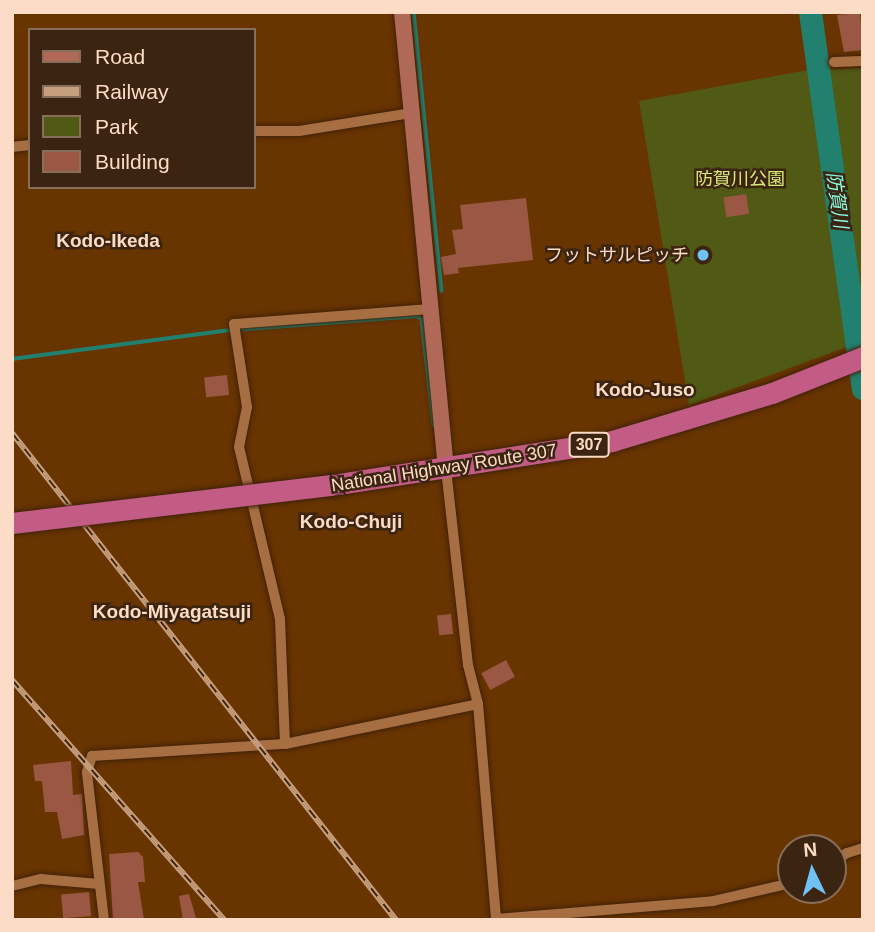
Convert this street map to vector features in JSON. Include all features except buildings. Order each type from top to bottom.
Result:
[{"type":"highway","name":"National Highway Route 307","points":[[12,523],[332,485],[612,441],[772,393],[863,356]]},
{"type":"street","points":[[402,12],[446,469],[468,665],[478,704],[496,920],[713,901],[777,886]]},
{"type":"street","points":[[834,62],[863,61]]},
{"type":"street","points":[[256,131],[299,131],[411,113]]},
{"type":"street","points":[[285,744],[278,597],[239,447],[247,407],[234,324],[431,309]]},
{"type":"street","points":[[103,920],[86,772],[92,756],[285,744],[478,704]]},
{"type":"street","points":[[12,886],[41,879],[99,884]]},
{"type":"green space","name":"防賀川公園","points":[[863,68],[863,341],[862,341],[824,70]]},
{"type":"green space","name":"防賀川公園","points":[[813,69],[852,345],[689,405],[639,101]]},
{"type":"waterway","points":[[414,12],[442,291]]},
{"type":"waterway","name":"防賀川","points":[[810,12],[863,388]]},
{"type":"waterway","points":[[12,359],[222,331],[417,316],[422,319],[434,425]]},
{"type":"railway","points":[[12,433],[396,920]]},
{"type":"railway","points":[[12,680],[224,920]]},
{"type":"place","name":"フットサルピッチ","points":[[703,255]]},
{"type":"district","name":"Kodo-Ikeda","points":[[108,241]]},
{"type":"district","name":"Kodo-Juso","points":[[645,390]]},
{"type":"district","name":"Kodo-Chuji","points":[[351,522]]},
{"type":"district","name":"Kodo-Miyagatsuji","points":[[172,612]]}]
